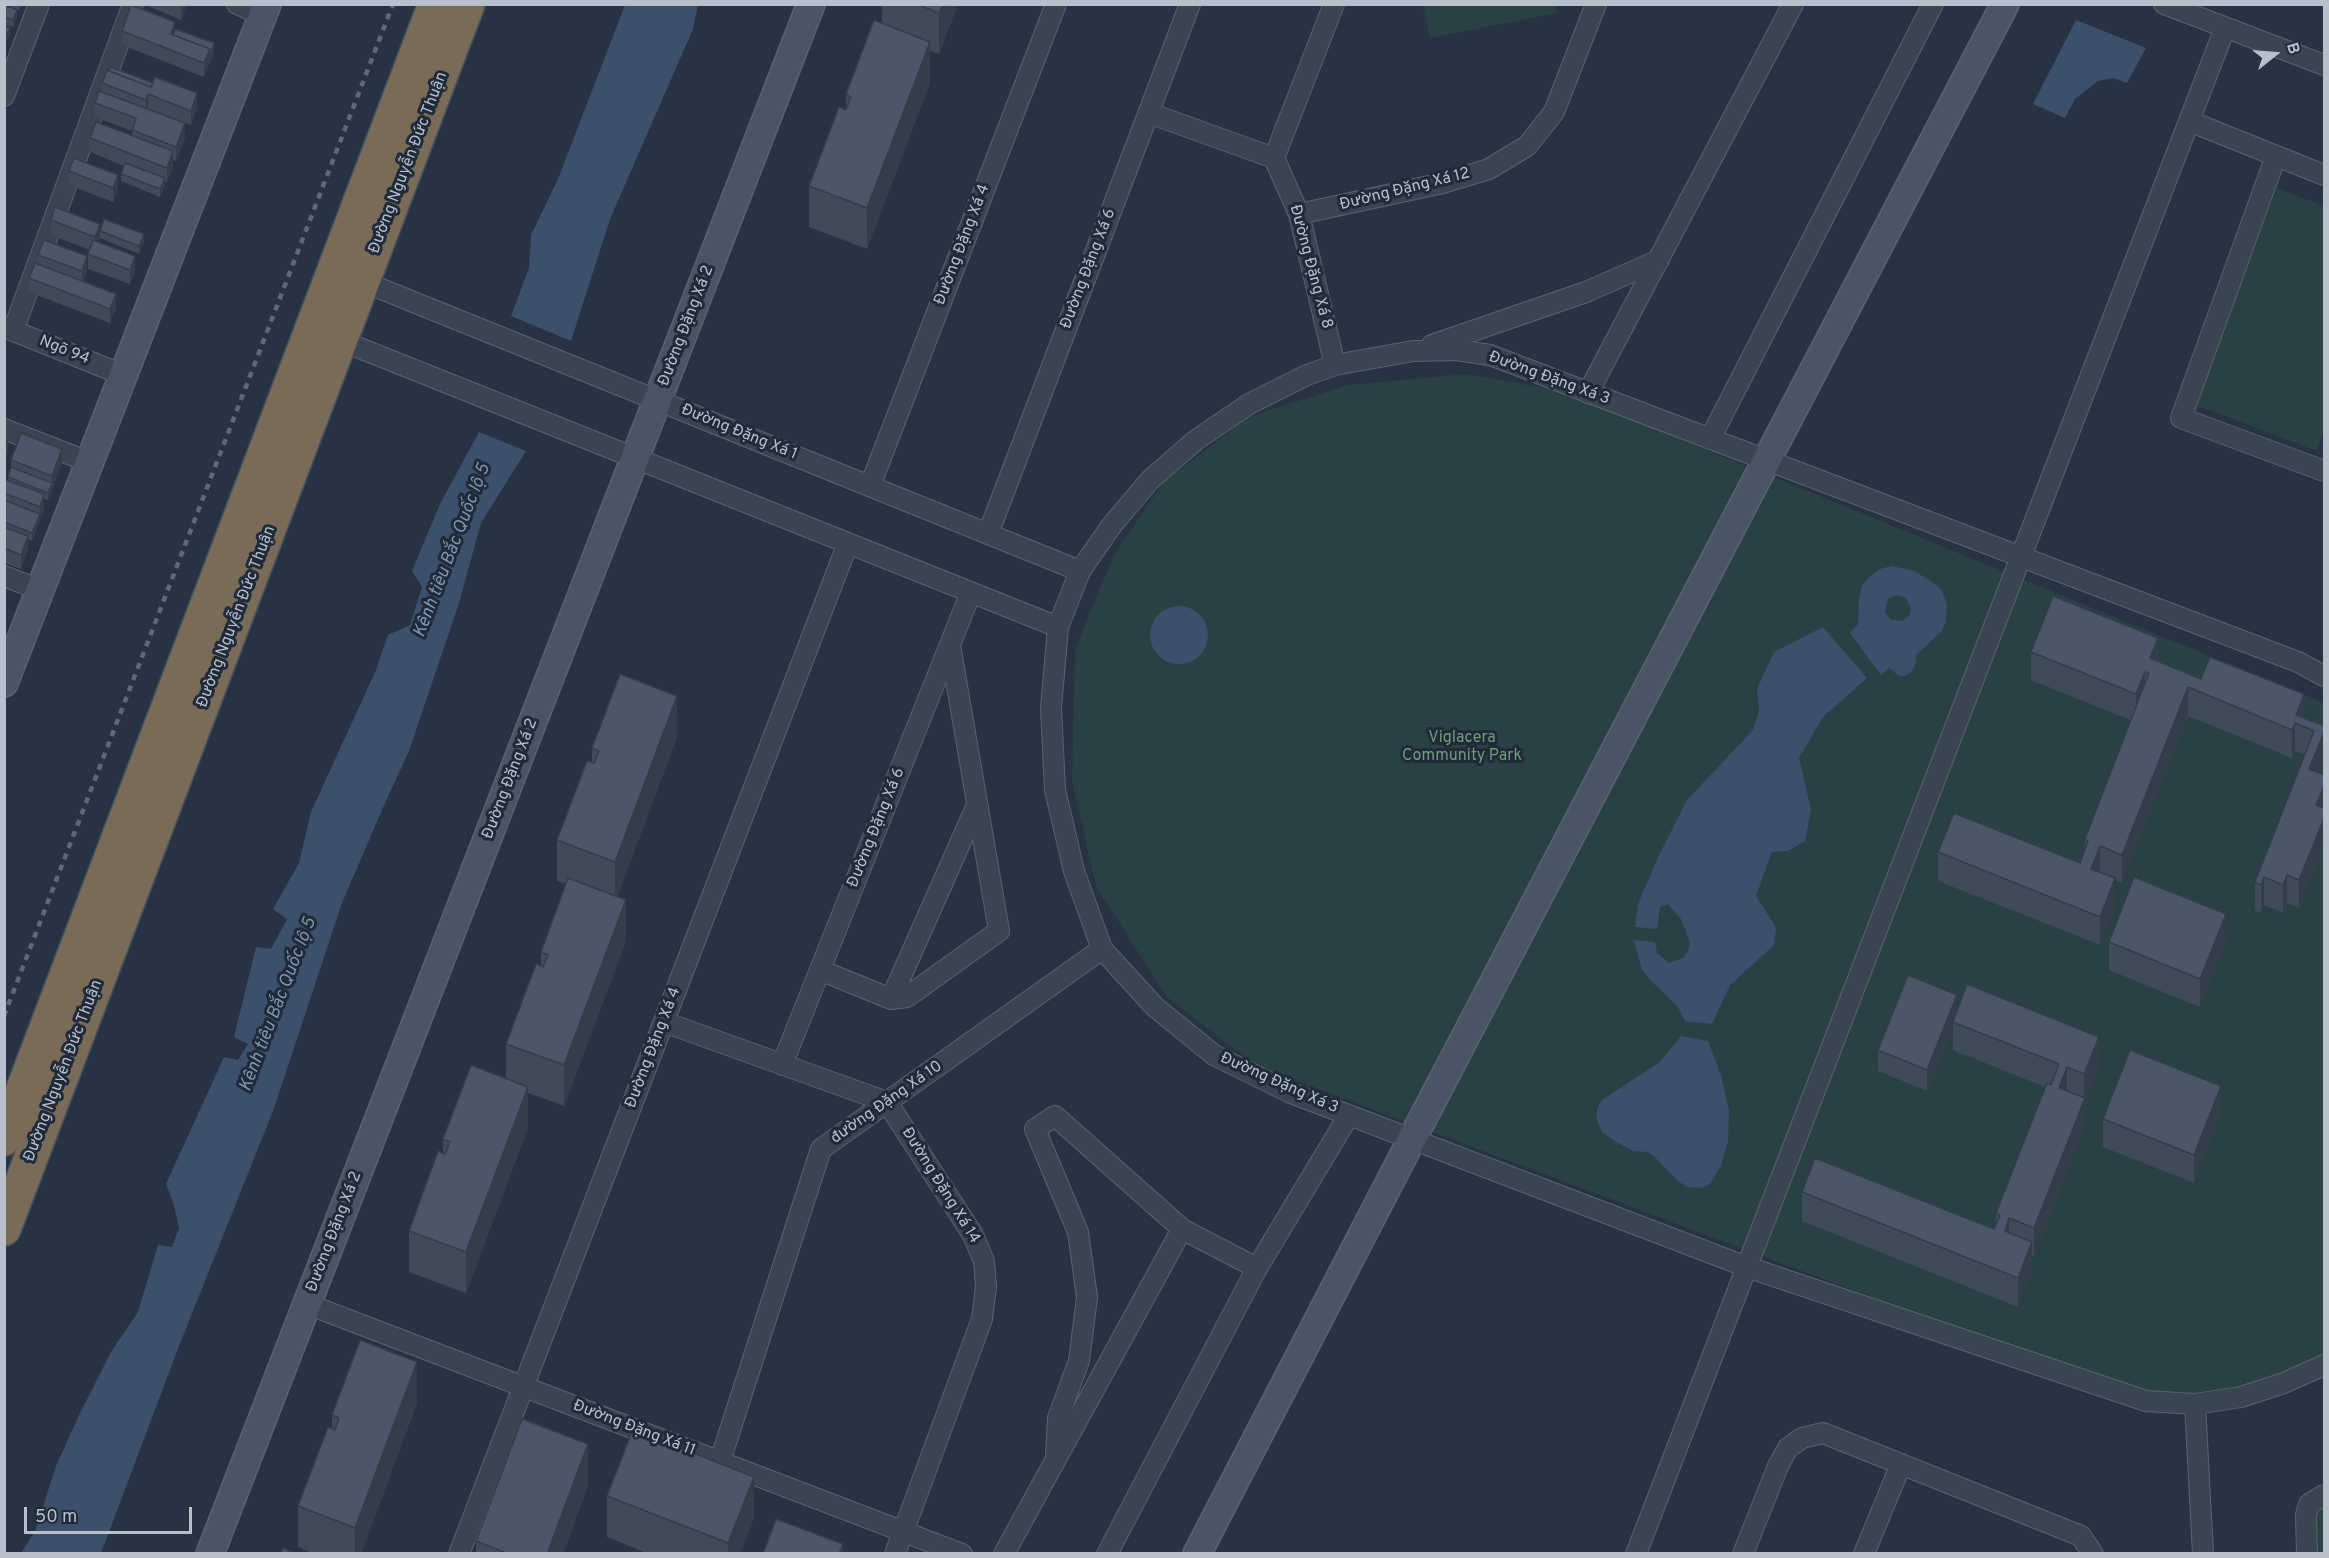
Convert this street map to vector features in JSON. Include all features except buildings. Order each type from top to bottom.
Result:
[{"type":"highway","name":"Đường Nguyễn Đức Thuận","points":[[4,1229],[342,341],[349,276],[435,4]]},
{"type":"highway","name":"Đường Nguyễn Đức Thuận","points":[[4,1138],[312,329],[349,276],[468,4]]},
{"type":"highway","points":[[312,329],[342,341]]},
{"type":"street","points":[[4,96],[39,4]]},
{"type":"street","points":[[9,329],[133,4]]},
{"type":"street","points":[[4,683],[265,10],[237,4]]},
{"type":"street","name":"Đường Đặng Xá 2","points":[[210,1554],[811,4]]},
{"type":"street","name":"Đường Đặng Xá 4","points":[[870,486],[1056,4]]},
{"type":"street","name":"Đường Đặng Xá 6","points":[[988,534],[1190,4]]},
{"type":"street","points":[[1149,113],[1274,158],[1334,4]]},
{"type":"street","name":"Đường Đặng Xá 12","points":[[1299,214],[1443,183],[1489,168],[1527,146],[1554,112],[1596,4]]},
{"type":"street","points":[[1588,393],[1793,4]]},
{"type":"street","points":[[1710,439],[1933,4]]},
{"type":"street","points":[[1197,1554],[2005,4]]},
{"type":"street","points":[[2164,4],[2325,65]]},
{"type":"street","points":[[1636,1554],[2225,28]]},
{"type":"street","points":[[2189,121],[2325,175]]},
{"type":"street","points":[[2277,156],[2181,418],[2324,469]]},
{"type":"street","name":"Đường Đặng Xá 8","points":[[1274,158],[1299,214],[1335,364]]},
{"type":"street","points":[[1413,351],[1576,295],[1659,260]]},
{"type":"street","name":"Đường Đặng Xá 1","points":[[349,276],[1080,571]]},
{"type":"street","name":"Ngõ 94","points":[[9,329],[123,375]]},
{"type":"street","points":[[342,341],[1058,627]]},
{"type":"street","name":"Đường Đặng Xá 3","points":[[2325,676],[2298,662],[1490,355],[1456,350],[1413,351],[1335,364],[1307,375],[1249,404],[1196,440],[1150,480],[1112,525],[1080,571],[1058,627],[1051,708],[1055,790],[1074,871],[1102,950],[1155,1007],[1214,1055],[1292,1093],[1747,1267],[2146,1401],[2195,1404],[2241,1397],[2284,1383],[2325,1365]]},
{"type":"street","points":[[4,429],[89,462]]},
{"type":"street","name":"Đường Đặng Xá 4","points":[[459,1554],[848,543]]},
{"type":"street","points":[[4,576],[40,591]]},
{"type":"street","name":"Đường Đặng Xá 6","points":[[783,1065],[971,592]]},
{"type":"street","points":[[820,970],[891,999],[907,997],[999,931],[950,645]]},
{"type":"street","points":[[891,999],[977,805]]},
{"type":"street","name":"đường Đặng Xá 10","points":[[720,1461],[822,1149],[1102,950]]},
{"type":"street","points":[[664,1022],[887,1102]]},
{"type":"street","name":"Đường Đặng Xá 14","points":[[887,1102],[973,1235],[984,1261],[986,1287],[982,1319],[895,1554]]},
{"type":"street","points":[[1107,1554],[1257,1268],[1349,1115]]},
{"type":"street","points":[[1056,1456],[1058,1418],[1079,1361],[1087,1297],[1078,1232],[1035,1129],[1055,1116],[1182,1229],[1257,1268]]},
{"type":"street","points":[[1004,1554],[1182,1229]]},
{"type":"street","name":"Đường Đặng Xá 11","points":[[307,1304],[962,1554]]},
{"type":"street","points":[[2195,1404],[2204,1554]]},
{"type":"street","points":[[1743,1554],[1778,1466],[1788,1448],[1802,1438],[1823,1433],[2081,1536],[2093,1554]]},
{"type":"street","points":[[1864,1554],[1901,1464]]},
{"type":"street","points":[[2307,1554],[2306,1515],[2309,1504],[2325,1495]]},
{"type":"green space","points":[[1423,5],[1555,5],[1557,13],[1430,38]]},
{"type":"green space","points":[[2277,188],[2324,206],[2324,431],[2317,451],[2196,405]]},
{"type":"green space","name":"Viglacera Community Park","points":[[1466,374],[1566,392],[2324,703],[2324,1358],[2242,1391],[2145,1400],[1257,1066],[1167,997],[1096,886],[1072,781],[1075,649],[1114,555],[1163,483],[1248,417],[1348,385]]},
{"type":"green space","points":[[2324,1502],[2324,1553],[2313,1553],[2316,1505]]},
{"type":"water","points":[[625,5],[698,5],[693,29],[610,219],[571,341],[511,316],[529,268],[531,235],[558,179]]},
{"type":"water","points":[[2076,20],[2146,48],[2127,83],[2114,78],[2098,81],[2075,99],[2065,118],[2033,104]]},
{"type":"water","name":"Kênh tiêu Bắc Quốc lộ 5","points":[[479,432],[526,451],[481,523],[459,603],[409,751],[342,903],[273,1111],[179,1346],[101,1553],[21,1553],[35,1531],[56,1466],[79,1415],[111,1352],[138,1312],[158,1245],[172,1247],[179,1228],[166,1184],[224,1057],[238,1060],[248,1044],[234,1037],[256,947],[271,949],[287,919],[273,909],[299,863],[311,812],[376,670],[388,635],[410,625],[422,587],[412,571],[440,504]]},
{"type":"water","points":[[1892,566],[1914,571],[1941,589],[1947,604],[1946,622],[1941,632],[1916,655],[1916,663],[1911,672],[1905,676],[1899,676],[1889,668],[1881,675],[1850,633],[1858,624],[1862,586],[1880,569]],"holes":[[[1896,595],[1905,597],[1911,608],[1909,616],[1902,621],[1890,619],[1885,612],[1888,599]]]},
{"type":"water","points":[[1179,606],[1190,608],[1203,619],[1208,635],[1206,646],[1195,659],[1179,664],[1168,662],[1155,651],[1150,635],[1152,624],[1163,611]]},
{"type":"water","points":[[1823,627],[1867,678],[1823,717],[1799,758],[1811,809],[1805,841],[1788,851],[1772,852],[1756,896],[1776,927],[1774,945],[1730,985],[1712,1024],[1685,1021],[1678,1007],[1642,970],[1634,940],[1655,942],[1657,953],[1669,963],[1683,958],[1690,943],[1681,919],[1668,904],[1660,907],[1657,929],[1635,927],[1638,904],[1658,857],[1687,800],[1753,730],[1759,711],[1757,689],[1774,652]]},
{"type":"water","points":[[1681,1036],[1708,1041],[1721,1075],[1729,1111],[1728,1141],[1721,1166],[1710,1184],[1702,1188],[1687,1187],[1654,1156],[1647,1152],[1633,1151],[1613,1140],[1602,1132],[1597,1121],[1597,1109],[1602,1100],[1660,1062]]},
{"type":"railway","points":[[4,1016],[393,4]]}]
